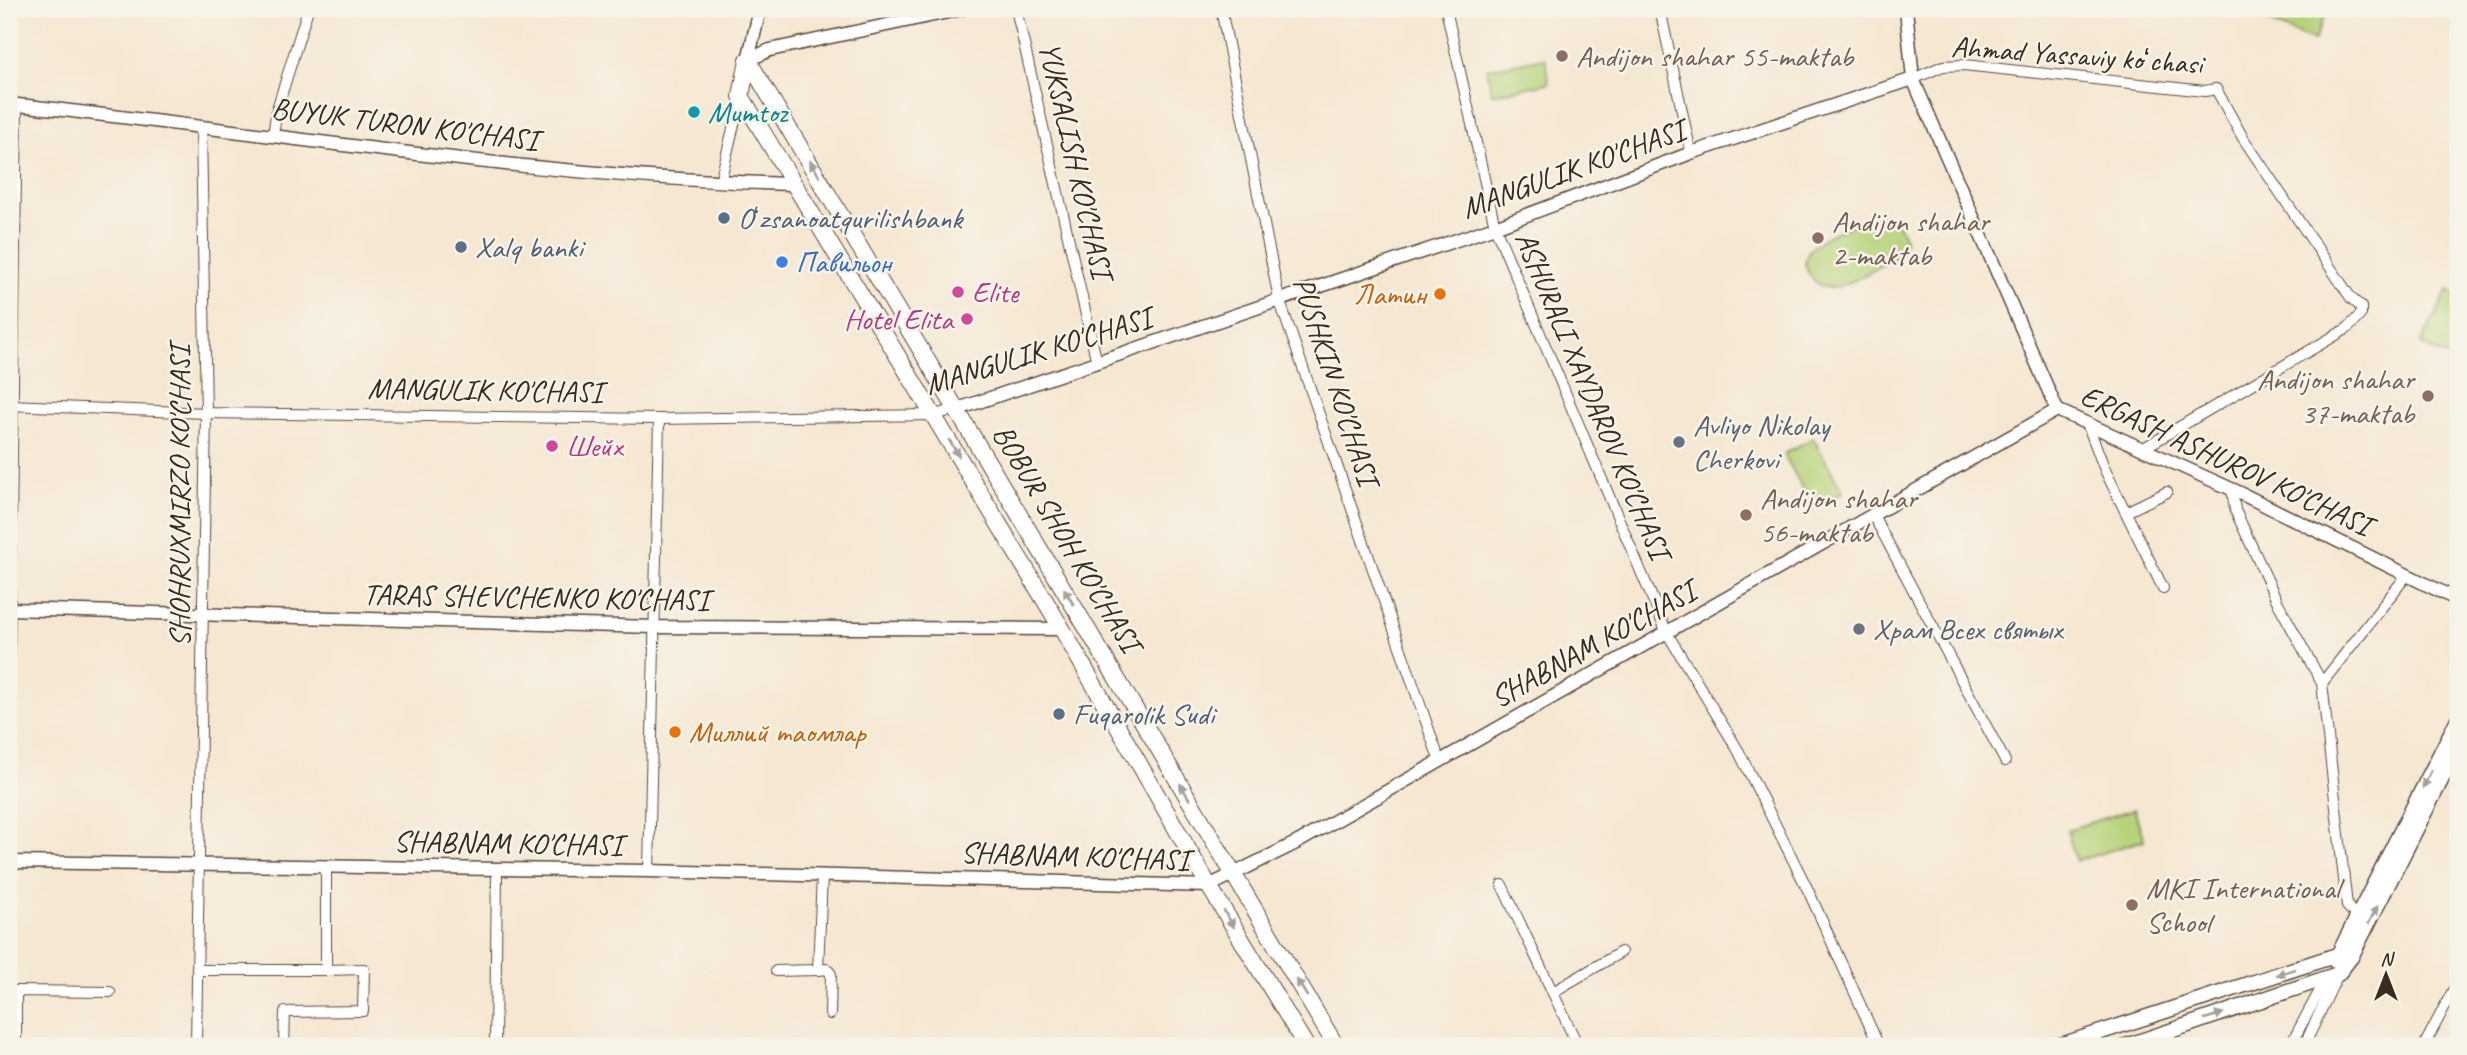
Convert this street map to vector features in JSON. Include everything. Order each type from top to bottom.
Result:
[{"type":"main road","points":[[741,96],[748,60]]},
{"type":"main road","name":"BOBUR SHOH KO'CHASI","points":[[748,60],[1336,1046]]},
{"type":"main road","name":"BOBUR SHOH KO'CHASI","points":[[741,96],[1062,629],[1209,886],[1306,1046]]},
{"type":"main road","points":[[2344,956],[2356,916],[2458,719]]},
{"type":"main road","points":[[2126,1046],[2332,976],[2458,747]]},
{"type":"main road","points":[[2058,1046],[2344,956]]},
{"type":"street","points":[[273,135],[277,109],[308,9]]},
{"type":"street","points":[[748,60],[760,9]]},
{"type":"street","points":[[748,60],[770,50],[962,9]]},
{"type":"street","name":"YUKSALISH KO'CHASI","points":[[1016,9],[1097,363]]},
{"type":"street","name":"PUSHKIN KO'CHASI","points":[[1221,9],[1279,299],[1439,759]]},
{"type":"street","name":"ASHURALI XAYDAROV KO'CHASI","points":[[1446,9],[1495,227],[1667,633],[1744,761],[1879,1046]]},
{"type":"street","points":[[1660,9],[1691,153]]},
{"type":"street","name":"ERGASH ASHUROV KO'CHASI","points":[[1906,9],[1913,79],[2057,410],[2232,489],[2458,600]]},
{"type":"street","name":"Ahmad Yassaviy koʻchasi","points":[[1913,79],[1943,66],[1964,65],[2205,91],[2217,89],[2243,138],[2351,298],[2361,307],[2361,314],[2348,328],[2142,449]]},
{"type":"street","name":"MANGULIK KO'CHASI","points":[[11,405],[206,413],[659,419],[934,415],[1097,363],[1495,227],[1691,153],[1913,79]]},
{"type":"street","points":[[720,182],[741,96]]},
{"type":"street","points":[[9,662],[13,105]]},
{"type":"street","name":"BUYUK TURON KO'CHASI","points":[[13,105],[542,167],[720,182],[795,184]]},
{"type":"street","name":"SHOHRUXMIRZO KO'CHASI","points":[[196,1046],[206,413],[201,128]]},
{"type":"street","name":"SHABNAM KO'CHASI","points":[[9,862],[649,871],[1209,886],[1298,842],[1439,759],[1667,633],[2057,410]]},
{"type":"street","points":[[649,871],[659,419]]},
{"type":"street","points":[[2087,424],[2163,588]]},
{"type":"street","points":[[2232,489],[2235,510],[2278,603],[2322,683],[2347,906],[2356,916]]},
{"type":"street","points":[[2126,512],[2167,492]]},
{"type":"street","points":[[1873,515],[2005,761]]},
{"type":"street","points":[[2322,683],[2407,575]]},
{"type":"street","name":"TARAS SHEVCHENKO KO'CHASI","points":[[9,609],[654,627],[1062,629]]},
{"type":"street","points":[[326,867],[326,970]]},
{"type":"street","points":[[495,1046],[497,870]]},
{"type":"street","points":[[818,970],[822,875]]},
{"type":"street","points":[[1502,885],[1578,1046]]},
{"type":"street","points":[[1553,992],[1621,952]]},
{"type":"street","points":[[197,970],[364,969],[363,1011],[285,1012],[284,1046]]},
{"type":"street","points":[[776,971],[827,969],[831,974],[830,1014]]},
{"type":"street","points":[[2290,1046],[2332,976]]},
{"type":"street","points":[[2304,1046],[2332,976]]},
{"type":"street","points":[[2424,1046],[2458,981]]},
{"type":"street","points":[[16,1046],[16,991],[110,992]]},
{"type":"green space","points":[[2238,9],[2327,9],[2314,41]]},
{"type":"green space","points":[[1545,58],[1549,83],[1492,94],[1487,69]]},
{"type":"green space","points":[[1878,216],[1892,220],[1901,230],[1904,243],[1899,256],[1838,287],[1818,284],[1809,274],[1805,263],[1808,253],[1828,236]]},
{"type":"green space","points":[[2448,290],[2458,295],[2458,345],[2451,359],[2421,344]]},
{"type":"green space","points":[[1813,438],[1843,492],[1813,508],[1784,454]]},
{"type":"green space","points":[[2134,809],[2144,840],[2076,861],[2067,830]]},
{"type":"place","name":"Andijon shahar 55-maktab","points":[[1562,56]]},
{"type":"place","name":"Mumtoz","points":[[694,112]]},
{"type":"place","name":"Oʻzsanoatqurilishbank","points":[[724,218]]},
{"type":"place","name":"Andijon shahar 2-maktab","points":[[1818,238]]},
{"type":"place","name":"Xalq banki","points":[[461,247]]},
{"type":"place","name":"Павильон","points":[[782,262]]},
{"type":"place","name":"Elite","points":[[958,292]]},
{"type":"place","name":"Латин","points":[[1440,294]]},
{"type":"place","name":"Hotel Elita","points":[[967,319]]},
{"type":"place","name":"Andijon shahar 37-maktab","points":[[2428,396]]},
{"type":"place","name":"Avliyo Nikolay Cherkovi","points":[[1679,442]]},
{"type":"place","name":"Шейх","points":[[552,446]]},
{"type":"place","name":"Andijon shahar 56-maktab","points":[[1746,515]]},
{"type":"place","name":"Храм Всех святых","points":[[1859,629]]},
{"type":"place","name":"Fuqarolik Sudi","points":[[1059,714]]},
{"type":"place","name":"Миллий таомлар","points":[[675,732]]},
{"type":"place","name":"MKI International School","points":[[2132,905]]}]
